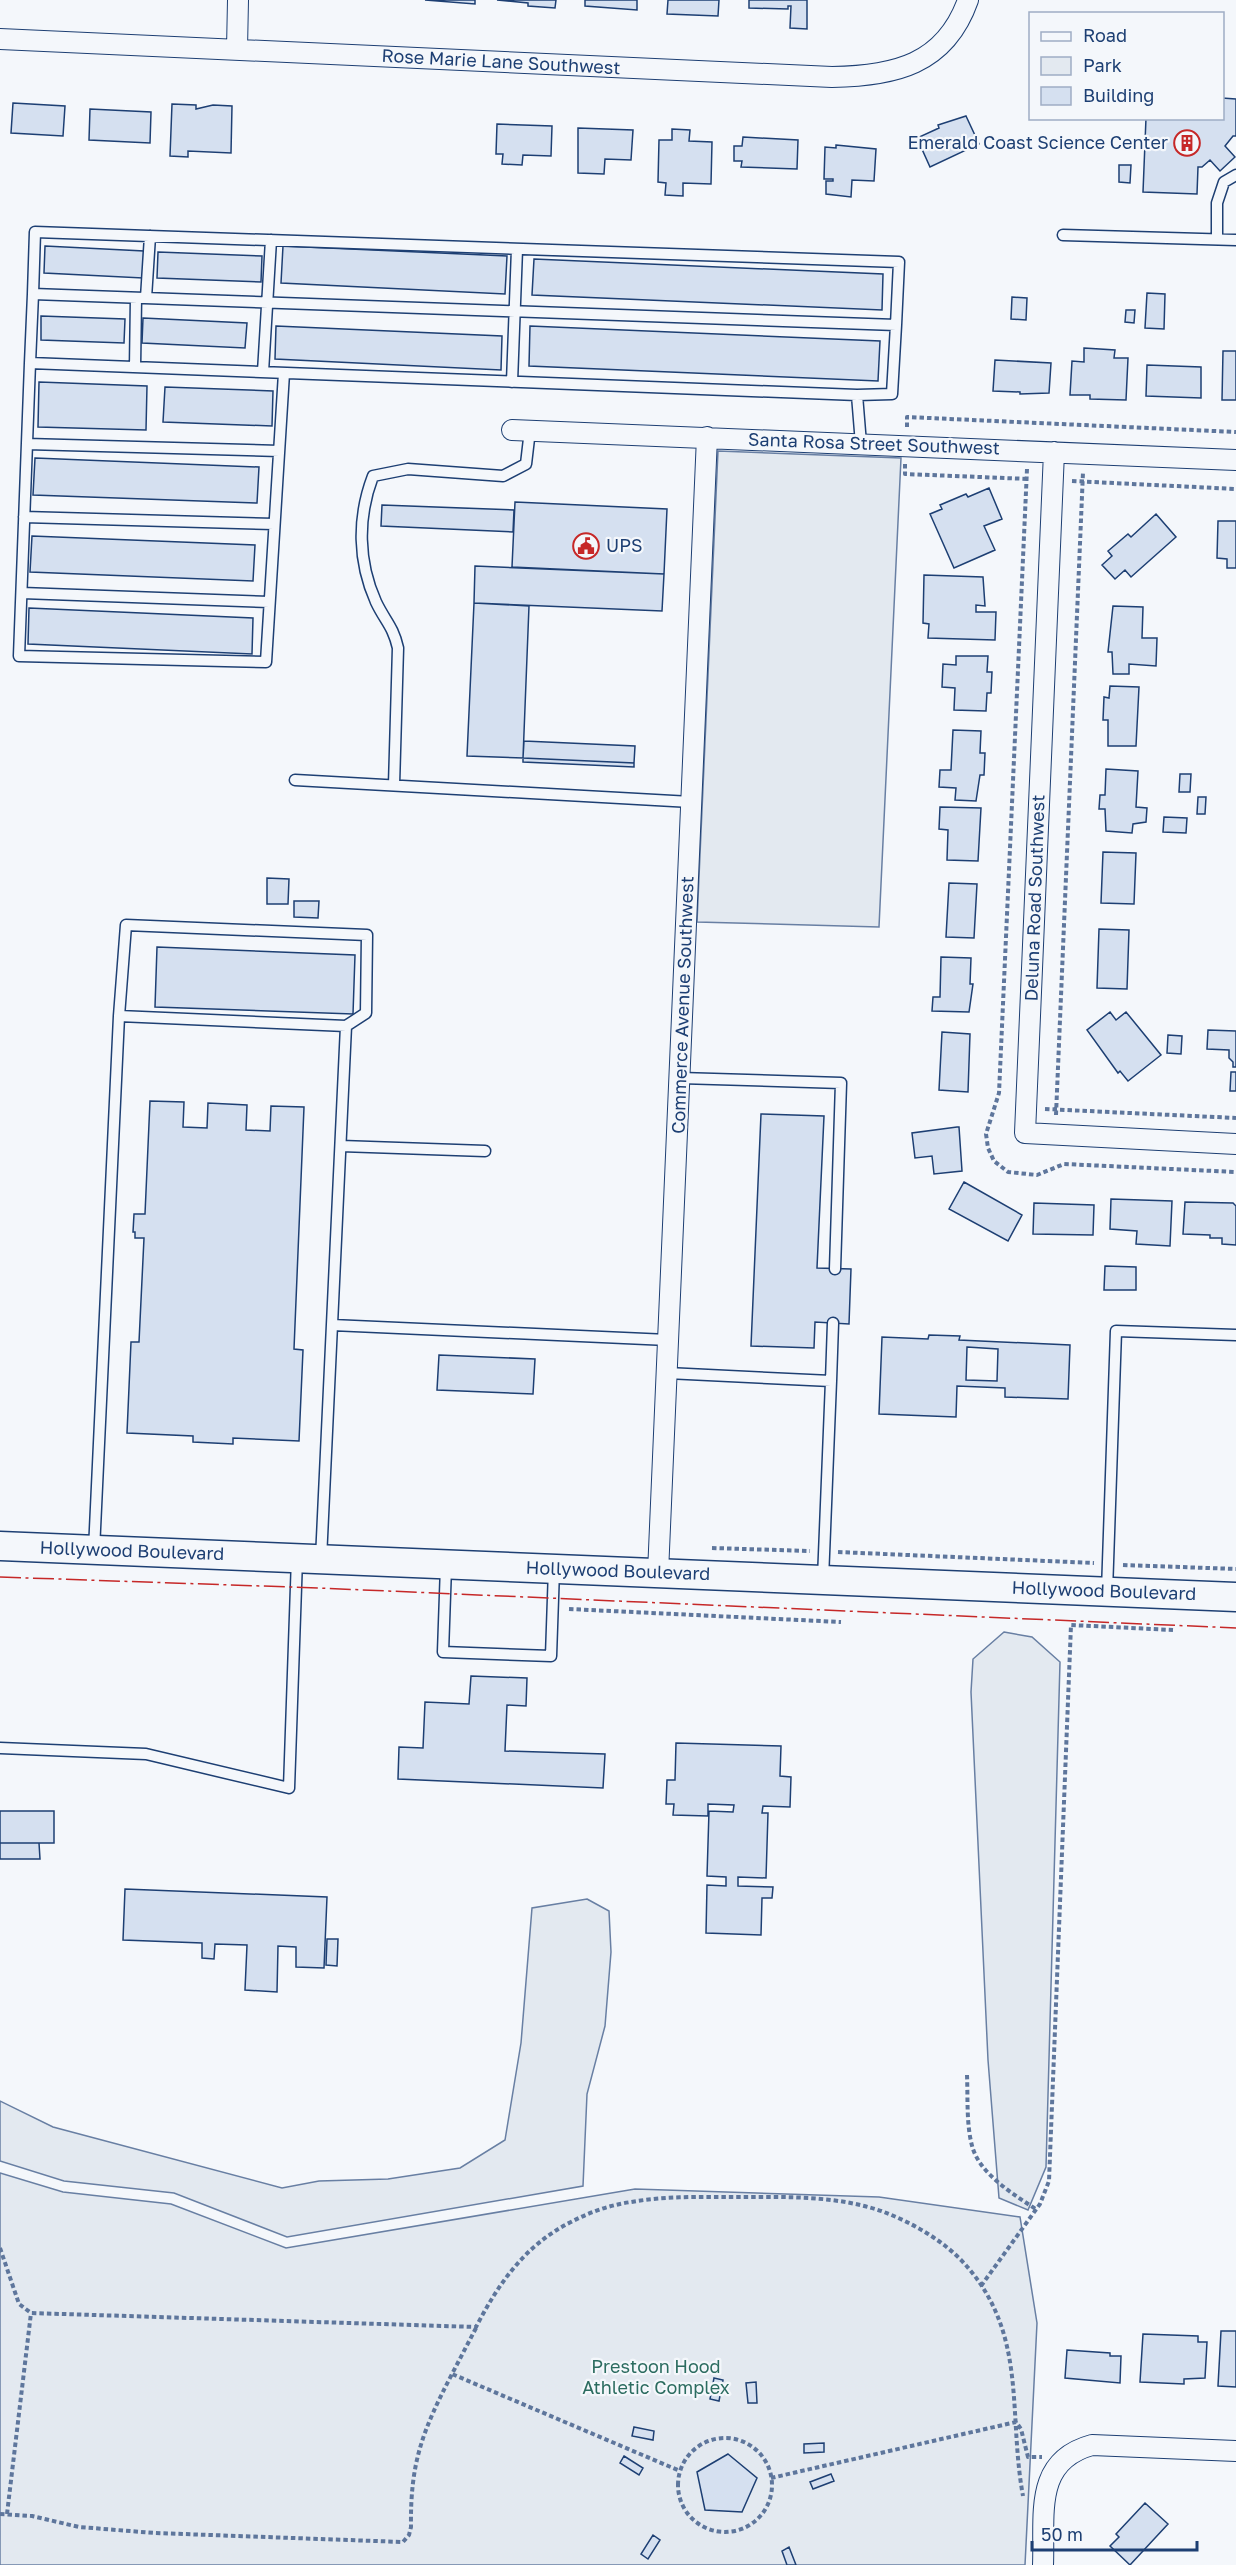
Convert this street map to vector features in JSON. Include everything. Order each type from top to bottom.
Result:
[{"type":"street","points":[[237,49],[238,0]]},
{"type":"street","name":"Rose Marie Lane Southwest","points":[[0,39],[832,77],[873,76],[901,70],[924,57],[956,26],[968,0]]},
{"type":"street","name":"Santa Rosa Street Southwest","points":[[521,430],[1236,460]]},
{"type":"street","name":"Commerce Avenue Southwest","points":[[658,1573],[707,437]]},
{"type":"street","name":"Deluna Road Southwest","points":[[1054,452],[1025,1133],[1236,1144]]},
{"type":"street","name":"Hollywood Boulevard","points":[[0,1546],[1236,1597]]},
{"type":"street","points":[[1042,2565],[1047,2486],[1055,2467],[1073,2450],[1092,2445],[1236,2451]]},
{"type":"lane","points":[[1217,239],[1217,203],[1224,182],[1236,175]]},
{"type":"lane","points":[[30,363],[857,395],[892,394],[899,262],[35,232],[24,517],[20,656],[266,662],[284,373]]},
{"type":"lane","points":[[1063,235],[1236,240]]},
{"type":"lane","points":[[135,367],[141,298],[150,236]]},
{"type":"lane","points":[[262,372],[271,240]]},
{"type":"lane","points":[[512,382],[517,249]]},
{"type":"lane","points":[[33,294],[896,325]]},
{"type":"lane","points":[[857,395],[861,444]]},
{"type":"lane","points":[[394,785],[398,648],[394,628],[378,606],[365,575],[361,531],[366,496],[373,476],[408,469],[503,476],[526,464],[521,430]]},
{"type":"lane","points":[[27,444],[279,451]]},
{"type":"lane","points":[[24,517],[274,524]]},
{"type":"lane","points":[[22,593],[269,602]]},
{"type":"lane","points":[[295,780],[692,802]]},
{"type":"lane","points":[[94,1550],[119,1016],[126,925],[367,935],[366,1013],[346,1026],[119,1016]]},
{"type":"lane","points":[[0,1748],[146,1754],[289,1788],[333,1325],[346,1026]]},
{"type":"lane","points":[[680,1078],[841,1083],[835,1269]]},
{"type":"lane","points":[[341,1146],[485,1151]]},
{"type":"lane","points":[[823,1580],[833,1323]]},
{"type":"lane","points":[[333,1325],[668,1340]]},
{"type":"lane","points":[[1107,1591],[1116,1331],[1236,1335]]},
{"type":"lane","points":[[667,1373],[831,1381]]},
{"type":"lane","points":[[446,1564],[443,1652],[551,1656],[554,1569]]},
{"type":"path","points":[[1055,1135],[1084,453]]},
{"type":"path","points":[[1026,1108],[1236,1118]]},
{"type":"path","points":[[553,1609],[841,1622]]},
{"type":"path","points":[[981,2286],[1036,2210],[1049,2181],[1052,2159],[1071,1625],[1173,1630]]},
{"type":"path","points":[[967,2075],[974,2151],[987,2170],[1008,2191],[1036,2210]]},
{"type":"path","points":[[0,2514],[32,2516],[80,2527],[155,2534],[403,2542],[409,2535],[411,2527],[416,2458],[425,2426],[496,2289],[518,2261],[541,2239],[597,2210],[631,2202],[685,2197],[836,2200],[882,2212],[914,2225],[942,2245],[969,2269],[981,2286],[1006,2342],[1013,2367],[1016,2453],[1024,2498]]},
{"type":"path","points":[[0,2248],[19,2304],[31,2313],[476,2328]]},
{"type":"path","points":[[7,2514],[31,2313]]},
{"type":"path","points":[[452,2374],[680,2471]]},
{"type":"path","points":[[771,2478],[1016,2422]]},
{"type":"path","points":[[725,2438],[745,2442],[761,2454],[771,2471],[771,2478],[773,2491],[767,2509],[753,2524],[735,2532],[715,2532],[697,2524],[684,2509],[678,2490],[680,2471],[690,2454],[706,2442],[725,2438]]},
{"type":"green space","points":[[718,451],[901,458],[879,927],[697,922]]},
{"type":"green space","points":[[1004,1632],[1032,1637],[1060,1662],[1046,2167],[1028,2210],[999,2198],[988,2060],[971,1692],[973,1659]]},
{"type":"green space","points":[[587,1899],[609,1911],[611,1952],[605,2026],[587,2094],[583,2186],[287,2237],[174,2193],[64,2181],[0,2161],[0,2101],[53,2127],[282,2188],[319,2181],[388,2179],[460,2168],[505,2140],[521,2043],[532,1908]]},
{"type":"green space","name":"Prestoon Hood Athletic Complex","points":[[0,2173],[63,2192],[171,2204],[286,2248],[635,2189],[879,2197],[1020,2217],[1037,2323],[1025,2565],[0,2565]]},
{"type":"building","points":[[425,0],[475,0],[475,4]]},
{"type":"building","points":[[497,0],[556,0],[555,8]]},
{"type":"building","points":[[585,0],[637,0],[637,10],[585,6]]},
{"type":"building","points":[[668,0],[719,0],[718,16],[667,14]]},
{"type":"building","points":[[749,0],[807,0],[807,29],[790,28],[791,6],[788,6],[788,9],[749,8]]},
{"type":"building","name":"Emerald Coast Science Center","points":[[1224,98],[1236,99],[1236,136],[1233,136],[1225,146],[1235,157],[1220,171],[1210,160],[1202,167],[1198,167],[1197,194],[1143,192],[1146,120],[1224,120]]},
{"type":"building","points":[[13,103],[65,106],[63,136],[11,133]]},
{"type":"building","points":[[172,104],[196,105],[196,109],[213,105],[232,106],[231,153],[188,151],[188,157],[170,156]]},
{"type":"building","points":[[90,109],[151,112],[150,143],[89,140]]},
{"type":"building","points":[[966,116],[979,144],[930,167],[917,138],[939,128],[938,125]]},
{"type":"building","points":[[497,124],[552,126],[551,156],[523,155],[522,165],[502,164],[503,154],[496,154]]},
{"type":"building","points":[[578,128],[633,130],[631,160],[605,159],[604,174],[578,173]]},
{"type":"building","points":[[672,129],[690,130],[689,141],[712,142],[711,184],[683,183],[683,196],[665,195],[666,183],[658,182],[659,140],[672,140]]},
{"type":"building","points":[[743,137],[798,140],[797,169],[741,167],[742,161],[734,161],[734,146],[742,146]]},
{"type":"building","points":[[836,145],[876,149],[874,181],[852,180],[851,197],[826,194],[826,181],[833,181],[833,179],[824,179],[825,147],[836,148]]},
{"type":"building","points":[[1119,165],[1131,165],[1130,183],[1119,182]]},
{"type":"building","points":[[45,246],[144,251],[143,278],[44,273]]},
{"type":"building","points":[[283,246],[507,256],[505,294],[281,283]]},
{"type":"building","points":[[158,252],[262,256],[261,282],[157,278]]},
{"type":"building","points":[[534,259],[883,274],[882,310],[532,295]]},
{"type":"building","points":[[1147,293],[1165,294],[1164,329],[1145,328]]},
{"type":"building","points":[[1012,297],[1027,298],[1026,320],[1011,319]]},
{"type":"building","points":[[1126,310],[1135,310],[1134,323],[1125,322]]},
{"type":"building","points":[[41,316],[125,319],[124,343],[41,340]]},
{"type":"building","points":[[143,318],[247,323],[245,348],[142,343]]},
{"type":"building","points":[[276,326],[502,336],[501,370],[275,359]]},
{"type":"building","points":[[530,326],[880,341],[878,381],[529,366]]},
{"type":"building","points":[[1084,348],[1115,350],[1114,358],[1128,358],[1126,400],[1090,399],[1090,395],[1070,395],[1072,361],[1084,362]]},
{"type":"building","points":[[1223,351],[1236,351],[1236,400],[1222,400]]},
{"type":"building","points":[[995,360],[1051,363],[1049,393],[1020,394],[1020,392],[993,391]]},
{"type":"building","points":[[1147,365],[1201,367],[1201,398],[1146,396]]},
{"type":"building","points":[[39,382],[147,386],[146,430],[38,427]]},
{"type":"building","points":[[165,387],[273,391],[272,426],[163,422]]},
{"type":"building","points":[[35,458],[259,467],[257,503],[33,495]]},
{"type":"building","points":[[989,488],[1002,519],[984,526],[995,550],[954,568],[930,514],[942,509],[940,505],[966,494],[968,497]]},
{"type":"building","points":[[515,502],[667,509],[664,574],[512,567]]},
{"type":"building","points":[[382,505],[514,510],[513,532],[381,526]]},
{"type":"building","points":[[1156,514],[1176,537],[1131,577],[1125,570],[1115,579],[1102,565],[1112,556],[1108,551],[1128,534],[1131,537]]},
{"type":"building","points":[[1218,521],[1236,521],[1236,568],[1227,568],[1227,559],[1217,558]]},
{"type":"building","points":[[32,536],[255,545],[253,581],[30,572]]},
{"type":"building","points":[[475,566],[664,574],[662,611],[474,603]]},
{"type":"building","points":[[924,575],[983,577],[985,606],[976,605],[976,612],[996,612],[995,640],[928,638],[929,624],[923,623]]},
{"type":"building","points":[[474,603],[529,606],[523,758],[467,756]]},
{"type":"building","points":[[1113,606],[1143,607],[1142,638],[1157,638],[1156,666],[1129,664],[1129,674],[1113,674],[1112,652],[1108,652]]},
{"type":"building","points":[[29,608],[253,618],[252,654],[28,644]]},
{"type":"building","points":[[956,656],[988,656],[987,672],[992,672],[991,693],[987,693],[986,711],[954,710],[955,688],[942,687],[943,664],[956,665]]},
{"type":"building","points":[[1110,686],[1139,687],[1136,746],[1108,746],[1108,720],[1103,720],[1104,697],[1109,698]]},
{"type":"building","points":[[953,730],[981,731],[980,753],[985,753],[984,775],[980,775],[976,801],[955,800],[956,788],[939,787],[940,770],[951,770]]},
{"type":"building","points":[[524,741],[635,746],[634,763],[523,758]]},
{"type":"building","points":[[523,758],[634,763],[634,767],[523,762]]},
{"type":"building","points":[[1106,769],[1138,771],[1136,807],[1147,808],[1146,822],[1133,824],[1132,833],[1106,831],[1105,809],[1099,809],[1100,795],[1105,795]]},
{"type":"building","points":[[1180,774],[1191,774],[1190,792],[1179,792]]},
{"type":"building","points":[[1198,797],[1206,797],[1205,814],[1197,814]]},
{"type":"building","points":[[940,807],[981,808],[978,861],[947,860],[948,830],[939,829]]},
{"type":"building","points":[[1164,817],[1187,818],[1186,833],[1163,832]]},
{"type":"building","points":[[1103,852],[1136,853],[1134,904],[1101,903]]},
{"type":"building","points":[[267,878],[289,879],[288,904],[267,904]]},
{"type":"building","points":[[949,883],[977,884],[974,938],[946,937]]},
{"type":"building","points":[[294,901],[319,901],[318,918],[294,917]]},
{"type":"building","points":[[1099,929],[1129,930],[1127,989],[1097,988]]},
{"type":"building","points":[[157,947],[355,955],[353,1014],[155,1007]]},
{"type":"building","points":[[941,957],[971,958],[970,984],[973,984],[969,1012],[932,1011],[933,997],[940,997]]},
{"type":"building","points":[[1110,1012],[1116,1020],[1126,1012],[1161,1055],[1128,1081],[1120,1071],[1118,1073],[1087,1030]]},
{"type":"building","points":[[1208,1030],[1236,1031],[1236,1067],[1233,1067],[1233,1062],[1229,1058],[1229,1050],[1207,1049]]},
{"type":"building","points":[[942,1032],[970,1034],[968,1092],[939,1090]]},
{"type":"building","points":[[1168,1035],[1182,1036],[1181,1054],[1167,1053]]},
{"type":"building","points":[[1231,1072],[1236,1072],[1236,1091],[1230,1091]]},
{"type":"building","points":[[150,1101],[184,1102],[183,1127],[207,1128],[208,1103],[247,1105],[246,1130],[270,1131],[271,1106],[304,1107],[294,1349],[303,1350],[299,1441],[233,1438],[233,1444],[193,1442],[193,1436],[127,1433],[131,1342],[139,1342],[144,1238],[135,1238],[134,1214],[145,1214]]},
{"type":"building","points":[[761,1114],[824,1116],[817,1268],[851,1269],[849,1324],[815,1322],[814,1348],[751,1346]]},
{"type":"building","points":[[959,1127],[962,1171],[934,1174],[932,1156],[915,1158],[912,1133]]},
{"type":"building","points":[[964,1182],[1022,1215],[1008,1241],[949,1209]]},
{"type":"building","points":[[1111,1199],[1172,1201],[1170,1246],[1136,1244],[1137,1231],[1110,1229]]},
{"type":"building","points":[[1185,1202],[1233,1203],[1236,1206],[1236,1245],[1222,1244],[1222,1238],[1210,1238],[1210,1235],[1183,1234]]},
{"type":"building","points":[[1034,1203],[1094,1205],[1093,1235],[1033,1234]]},
{"type":"building","points":[[1105,1266],[1136,1267],[1136,1290],[1104,1290]]},
{"type":"building","points":[[929,1335],[960,1336],[959,1340],[1070,1345],[1068,1399],[1005,1397],[1005,1388],[957,1386],[956,1417],[879,1414],[882,1337],[928,1339]],"holes":[[[967,1347],[998,1349],[997,1381],[966,1380]]]},
{"type":"building","points":[[439,1355],[535,1359],[533,1394],[437,1390]]},
{"type":"building","points":[[471,1676],[527,1678],[526,1706],[507,1705],[505,1751],[605,1754],[603,1788],[398,1779],[399,1747],[423,1748],[425,1702],[469,1704]]},
{"type":"building","points":[[676,1743],[781,1746],[780,1776],[791,1777],[790,1807],[763,1806],[762,1813],[768,1813],[766,1878],[738,1877],[738,1886],[773,1887],[772,1898],[762,1898],[761,1935],[706,1933],[707,1885],[726,1886],[726,1877],[707,1876],[709,1811],[733,1812],[734,1805],[708,1804],[708,1816],[673,1815],[674,1804],[666,1804],[667,1780],[675,1780]]},
{"type":"building","points":[[0,1811],[54,1811],[54,1843],[0,1843]]},
{"type":"building","points":[[0,1843],[39,1843],[40,1859],[0,1859]]},
{"type":"building","points":[[125,1889],[327,1897],[324,1968],[296,1967],[296,1947],[278,1946],[277,1992],[245,1990],[247,1945],[215,1944],[214,1959],[202,1958],[202,1943],[123,1940]]},
{"type":"building","points":[[327,1939],[338,1939],[337,1966],[326,1965]]},
{"type":"building","points":[[1221,2331],[1236,2331],[1236,2387],[1218,2386]]},
{"type":"building","points":[[1143,2334],[1198,2336],[1198,2342],[1207,2342],[1205,2378],[1184,2379],[1184,2384],[1140,2382]]},
{"type":"building","points":[[1067,2350],[1121,2356],[1120,2383],[1065,2378]]},
{"type":"building","points":[[714,2378],[723,2380],[719,2401],[710,2399]]},
{"type":"building","points":[[756,2382],[757,2403],[748,2403],[746,2383]]},
{"type":"building","points":[[634,2427],[654,2431],[653,2440],[632,2436]]},
{"type":"building","points":[[824,2443],[824,2452],[804,2453],[804,2444]]},
{"type":"building","points":[[728,2454],[757,2478],[742,2512],[705,2510],[697,2472]]},
{"type":"building","points":[[624,2456],[643,2468],[639,2475],[620,2463]]},
{"type":"building","points":[[831,2474],[834,2481],[813,2489],[810,2482]]},
{"type":"building","points":[[1145,2503],[1168,2524],[1130,2565],[1110,2546],[1119,2537],[1116,2534]]},
{"type":"building","points":[[653,2535],[660,2540],[648,2559],[641,2554]]},
{"type":"building","points":[[789,2547],[796,2565],[787,2565],[782,2551]]},
{"type":"power","points":[[0,1577],[319,1588],[1236,1628]]},
{"type":"place","name":"Emerald Coast Science Center","points":[[1187,143]]},
{"type":"place","name":"UPS","points":[[586,546]]}]
